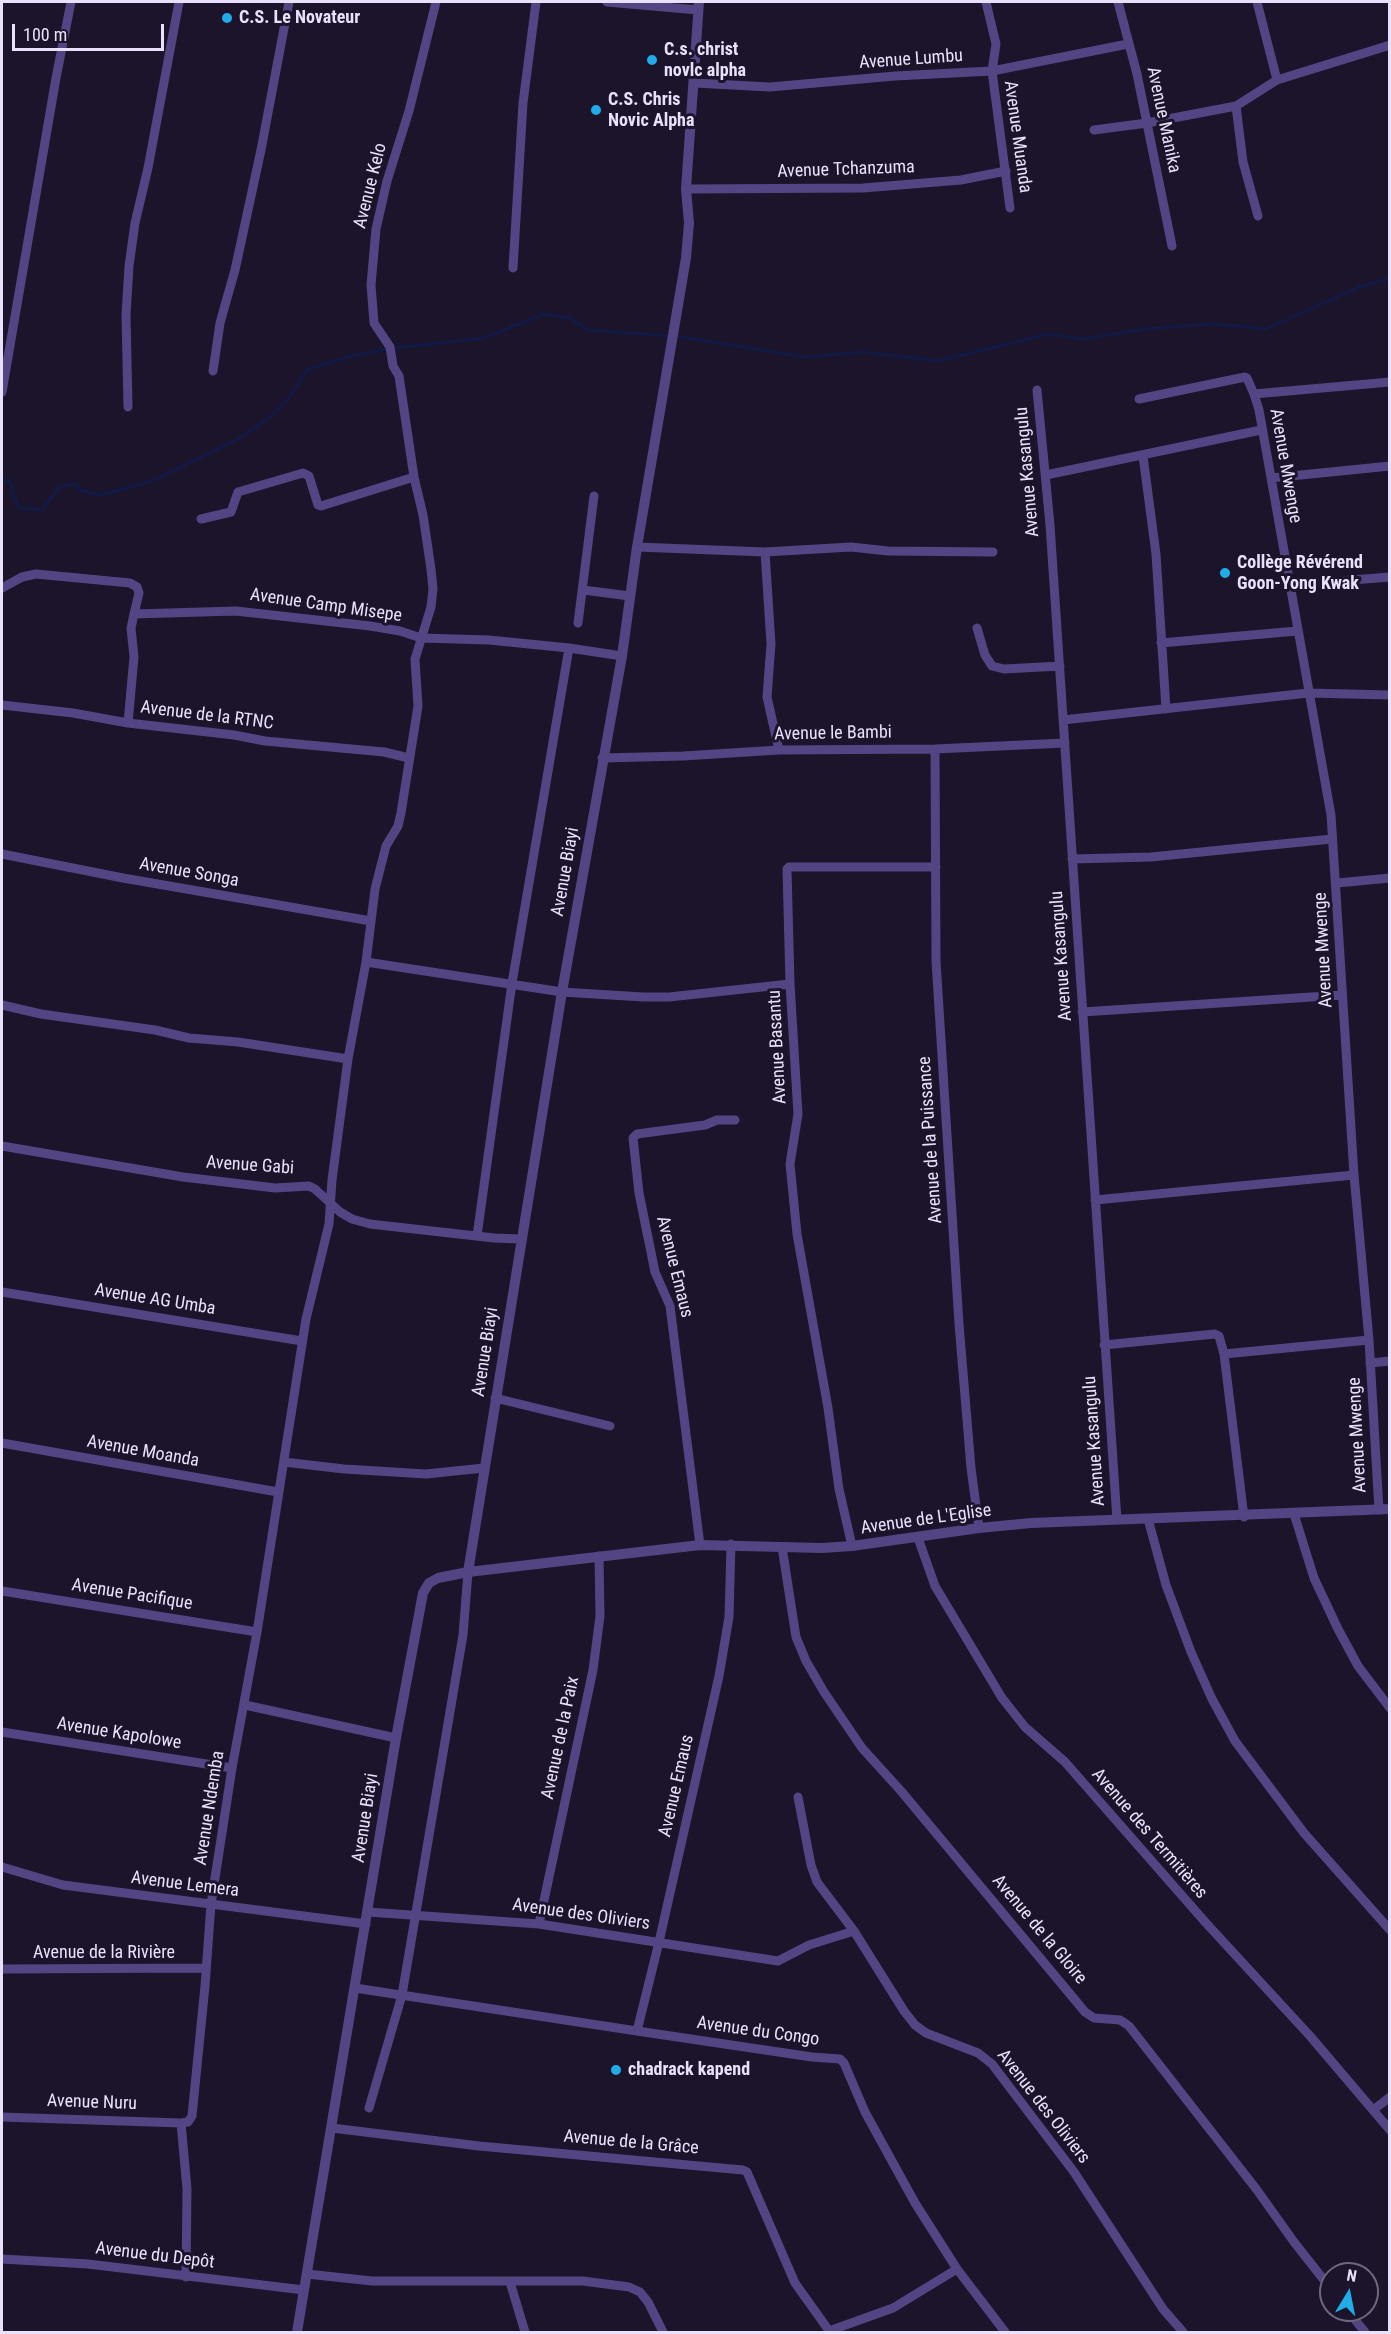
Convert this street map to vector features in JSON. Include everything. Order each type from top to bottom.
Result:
[{"type":"street","points":[[2,392],[71,2]]},
{"type":"street","points":[[128,407],[126,315],[129,266],[135,223],[148,168],[179,2]]},
{"type":"street","points":[[213,371],[220,323],[235,270],[256,174],[289,2]]},
{"type":"street","name":"Avenue Kelo","points":[[371,921],[379,868],[386,846],[398,826],[401,813],[418,706],[414,666],[430,614],[433,590],[423,515],[414,477],[399,376],[393,366],[390,347],[374,323],[371,285],[376,230],[387,181],[409,111],[435,2]]},
{"type":"street","points":[[513,268],[524,103],[536,2]]},
{"type":"street","points":[[607,2],[698,6]]},
{"type":"street","name":"Avenue Muanda","points":[[986,2],[996,44],[992,71],[1010,208]]},
{"type":"street","name":"Avenue Manika","points":[[1118,2],[1147,123],[1172,246]]},
{"type":"street","points":[[1257,2],[1277,80]]},
{"type":"street","name":"Avenue Biayi","points":[[297,2332],[396,1738],[425,1587],[438,1578],[468,1572],[521,1239],[602,758],[622,656],[637,547],[686,258],[689,223],[686,189],[698,6]]},
{"type":"street","name":"Avenue Lumbu","points":[[694,83],[770,87],[895,76],[992,71],[1128,44]]},
{"type":"street","points":[[1094,130],[1147,123],[1236,106],[1277,80],[1389,45]]},
{"type":"street","points":[[1236,106],[1243,162],[1258,216]]},
{"type":"street","name":"Avenue Tchanzuma","points":[[686,189],[873,188],[961,180],[1006,171]]},
{"type":"street","points":[[1139,399],[1245,377],[1254,394],[1389,382]]},
{"type":"street","name":"Avenue Kasangulu","points":[[1037,390],[1046,475],[1060,666],[1117,1520]]},
{"type":"street","name":"Avenue Mwenge","points":[[1254,394],[1271,478],[1308,693],[1326,779],[1337,883],[1354,1175],[1384,1510]]},
{"type":"street","points":[[1046,475],[1261,430]]},
{"type":"street","points":[[1143,456],[1156,554],[1166,709]]},
{"type":"street","points":[[1271,478],[1389,466]]},
{"type":"street","points":[[201,519],[231,512],[238,492],[303,473],[309,476],[318,505],[321,506],[414,477]]},
{"type":"street","points":[[578,622],[594,496]]},
{"type":"street","points":[[637,547],[765,552],[851,547],[888,551],[993,552]]},
{"type":"street","points":[[765,552],[771,644],[767,697],[779,750]]},
{"type":"street","points":[[2,588],[22,577],[36,574],[130,583],[137,587],[139,593],[131,628],[134,657],[128,723]]},
{"type":"street","points":[[1289,585],[1389,577]]},
{"type":"street","points":[[582,590],[630,596]]},
{"type":"street","name":"Avenue Camp Misepe","points":[[134,614],[236,611],[370,626],[400,631],[421,638],[489,640],[622,656]]},
{"type":"street","points":[[977,628],[985,655],[992,666],[1004,669],[1060,666]]},
{"type":"street","points":[[1161,643],[1297,631]]},
{"type":"street","points":[[477,1236],[512,983],[569,648]]},
{"type":"street","points":[[1063,720],[1308,693],[1389,695]]},
{"type":"street","name":"Avenue de la RTNC","points":[[2,705],[265,741],[384,752],[409,758]]},
{"type":"street","name":"Avenue le Bambi","points":[[602,758],[779,750],[935,749],[1065,743]]},
{"type":"street","name":"Avenue de la Puissance","points":[[935,749],[936,961],[958,1312],[971,1468],[979,1528]]},
{"type":"street","points":[[1072,859],[1151,857],[1332,839]]},
{"type":"street","name":"Avenue Songa","points":[[2,854],[123,878],[371,921]]},
{"type":"street","name":"Avenue Basantu","points":[[852,1546],[839,1489],[828,1408],[796,1223],[790,1164],[798,1114],[790,984],[788,867],[936,867]]},
{"type":"street","points":[[1337,883],[1389,878]]},
{"type":"street","name":"Avenue Ndemba","points":[[181,2123],[188,2122],[192,2116],[211,1904],[232,1768],[257,1632],[302,1341],[324,1249],[348,1059],[366,962],[371,921]]},
{"type":"street","points":[[366,962],[562,992],[669,998],[790,984]]},
{"type":"street","points":[[1082,1012],[1342,995]]},
{"type":"street","points":[[2,1005],[189,1038],[238,1042],[348,1059]]},
{"type":"street","name":"Avenue Emaus","points":[[700,1545],[670,1306],[655,1272],[639,1193],[633,1138],[636,1134],[705,1125],[717,1120],[735,1120]]},
{"type":"street","name":"Avenue Gabi","points":[[2,1146],[183,1177],[275,1188],[309,1186],[352,1219],[370,1224],[521,1239]]},
{"type":"street","points":[[1095,1200],[1354,1175]]},
{"type":"street","name":"Avenue AG Umba","points":[[2,1292],[302,1341]]},
{"type":"street","points":[[1104,1345],[1215,1334],[1219,1336],[1224,1354],[1244,1517]]},
{"type":"street","points":[[1224,1354],[1369,1340]]},
{"type":"street","points":[[1370,1363],[1389,1361]]},
{"type":"street","points":[[495,1398],[610,1426]]},
{"type":"street","name":"Avenue Moanda","points":[[2,1443],[278,1492]]},
{"type":"street","points":[[284,1462],[344,1469],[426,1474],[484,1468]]},
{"type":"street","name":"Avenue de L'Eglise","points":[[468,1572],[700,1545],[852,1546],[979,1528],[1117,1520],[1384,1510]]},
{"type":"street","points":[[1294,1514],[1314,1578],[1338,1629],[1358,1666],[1389,1708]]},
{"type":"street","points":[[1148,1519],[1166,1586],[1187,1641],[1212,1699],[1235,1741],[1304,1833],[1389,1930]]},
{"type":"street","name":"Avenue des Termitières","points":[[918,1538],[935,1586],[1002,1698],[1019,1720],[1065,1762],[1206,1923],[1310,2036],[1389,2130]]},
{"type":"street","name":"Avenue Emaus","points":[[637,2031],[719,1676],[729,1617],[731,1544]]},
{"type":"street","name":"Avenue de la Gloire","points":[[783,1547],[796,1637],[824,1692],[862,1748],[901,1791],[1085,2012],[1094,2018],[1120,2020],[1129,2026],[1319,2274]]},
{"type":"street","name":"Avenue de la Paix","points":[[539,1924],[593,1670],[600,1616],[599,1557]]},
{"type":"street","points":[[369,2108],[402,1995],[463,1635],[468,1572]]},
{"type":"street","name":"Avenue Pacifique","points":[[2,1591],[257,1632]]},
{"type":"street","points":[[244,1706],[396,1738]]},
{"type":"street","name":"Avenue Kapolowe","points":[[2,1732],[232,1768]]},
{"type":"street","name":"Avenue des Oliviers","points":[[798,1797],[811,1864],[817,1882],[854,1931],[915,2025],[926,2033],[978,2053],[992,2064],[1074,2172],[1163,2309],[1183,2332]]},
{"type":"street","name":"Avenue Lemera","points":[[2,1867],[63,1886],[366,1924]]},
{"type":"street","name":"Avenue des Oliviers","points":[[368,1912],[539,1924],[778,1961],[809,1945],[854,1931]]},
{"type":"street","name":"Avenue de la Rivière","points":[[2,1970],[206,1968]]},
{"type":"street","name":"Avenue du Congo","points":[[355,1988],[843,2060],[865,2112],[915,2204],[957,2269],[1005,2332]]},
{"type":"street","points":[[1373,2110],[1389,2097]]},
{"type":"street","name":"Avenue Nuru","points":[[2,2117],[181,2123]]},
{"type":"street","points":[[181,2123],[187,2189],[186,2277]]},
{"type":"street","name":"Avenue de la Grâce","points":[[332,2128],[479,2146],[743,2170],[747,2172],[795,2283],[830,2332]]},
{"type":"street","name":"Avenue du Depôt","points":[[2,2259],[88,2264],[304,2290]]},
{"type":"street","points":[[830,2332],[893,2308],[957,2269]]},
{"type":"street","points":[[307,2274],[372,2282],[583,2281],[629,2287],[640,2292],[648,2302],[663,2332]]},
{"type":"street","points":[[510,2282],[525,2332]]},
{"type":"waterway","points":[[676,336],[804,357],[863,352],[938,361],[1048,334],[1083,339],[1145,329],[1213,324],[1266,329],[1359,287],[1390,278]]},
{"type":"waterway","points":[[393,348],[484,338],[544,314],[570,318],[588,330],[670,336]]},
{"type":"waterway","points":[[2,480],[10,481],[14,498],[20,508],[42,510],[60,486],[76,484],[80,490],[100,495],[150,482],[240,438],[269,418],[288,399],[307,370],[347,357],[387,349]]},
{"type":"place","name":"C.S. Le Novateur","points":[[227,18]]},
{"type":"place","name":"C.s. christ novlc alpha","points":[[652,60]]},
{"type":"place","name":"C.S. Chris Novic Alpha","points":[[596,110]]},
{"type":"place","name":"Collège Révérend Goon-Yong Kwak","points":[[1225,573]]},
{"type":"place","name":"chadrack kapend","points":[[616,2070]]}]
